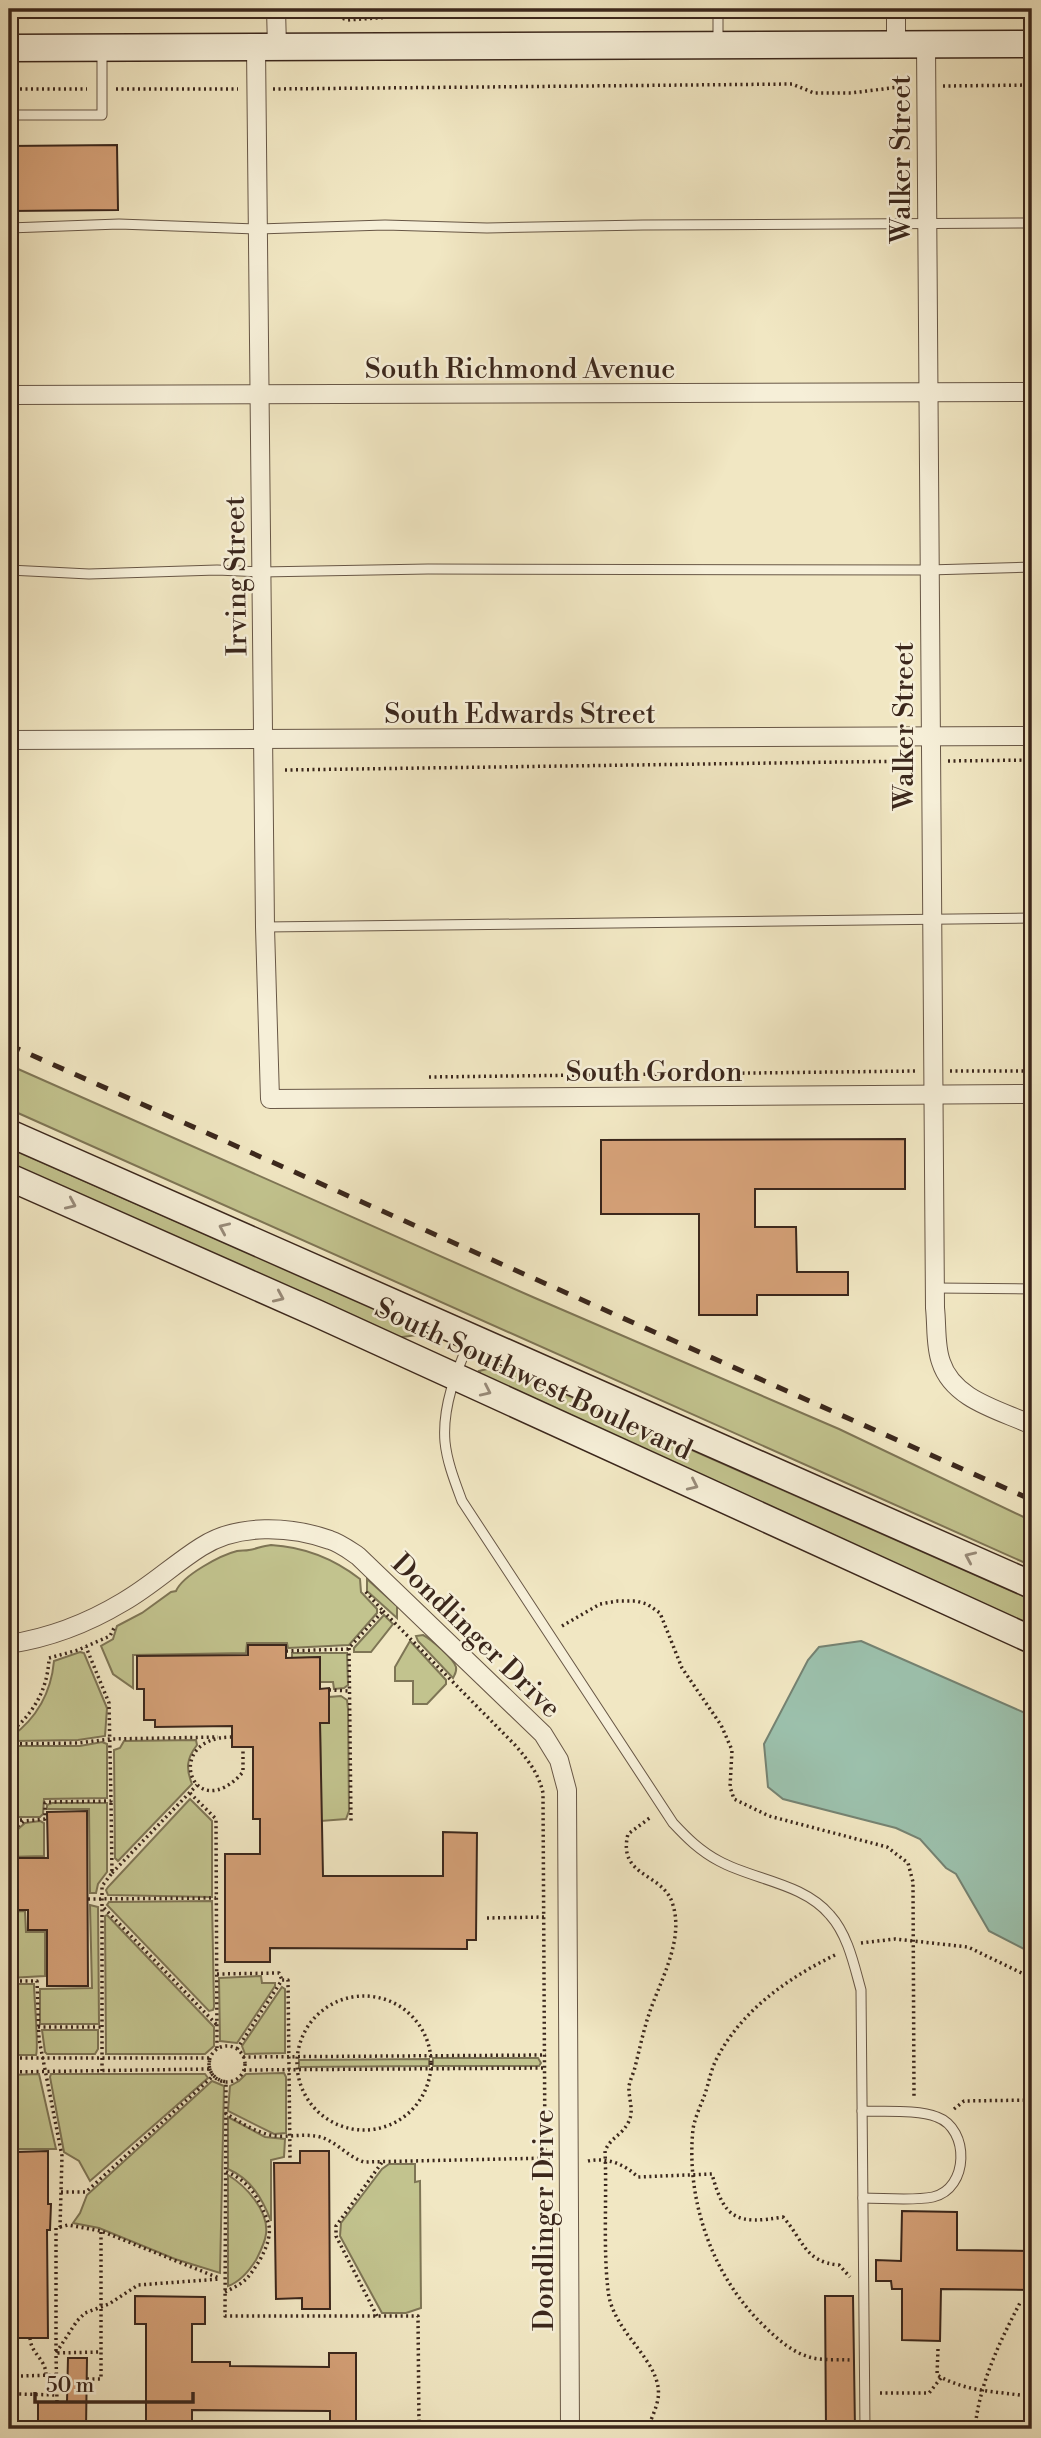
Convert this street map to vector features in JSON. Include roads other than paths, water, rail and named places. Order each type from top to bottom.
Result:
[{"type":"main road","points":[[9,48],[1032,44]]},
{"type":"main road","name":"South Southwest Boulevard","points":[[9,1133],[1032,1585]]},
{"type":"main road","name":"South Southwest Boulevard","points":[[9,1177],[454,1376],[1032,1640]]},
{"type":"street","name":"Walker Street","points":[[896,10],[896,45]]},
{"type":"street","name":"Irving Street","points":[[276,12],[257,89],[265,927],[270,1099],[277,1099]]},
{"type":"street","name":"Walker Street","points":[[926,44],[932,1071],[935,1288],[940,1361],[949,1380],[967,1396],[1032,1425]]},
{"type":"street","name":"South Richmond Avenue","points":[[9,395],[1032,392]]},
{"type":"street","name":"South Edwards Street","points":[[9,740],[1032,736]]},
{"type":"street","name":"South Gordon","points":[[277,1099],[1032,1094]]},
{"type":"street","name":"Dondlinger Drive","points":[[9,1644],[59,1632],[95,1618],[125,1601],[203,1545],[231,1534],[265,1530],[300,1532],[333,1541],[358,1556],[543,1734],[559,1760],[567,1790],[569,2429]]},
{"type":"lane","points":[[718,11],[718,45]]},
{"type":"lane","points":[[9,115],[102,115],[102,48]]},
{"type":"lane","points":[[9,228],[118,224],[258,229],[385,225],[487,228],[1032,223]]},
{"type":"lane","points":[[9,570],[89,574],[217,569],[261,572],[428,569],[928,570],[1032,567]]},
{"type":"lane","points":[[265,927],[1032,918]]},
{"type":"lane","points":[[935,1288],[1032,1289]]},
{"type":"lane","points":[[471,1337],[454,1376],[445,1441],[462,1501],[673,1823],[699,1850],[721,1862],[807,1896],[830,1915],[846,1939],[861,1990],[864,2429]]},
{"type":"lane","points":[[862,2112],[926,2114],[939,2117],[953,2128],[961,2146],[960,2169],[944,2192],[933,2197],[863,2198]]},
{"type":"railway","points":[[9,1045],[1032,1500]]}]
